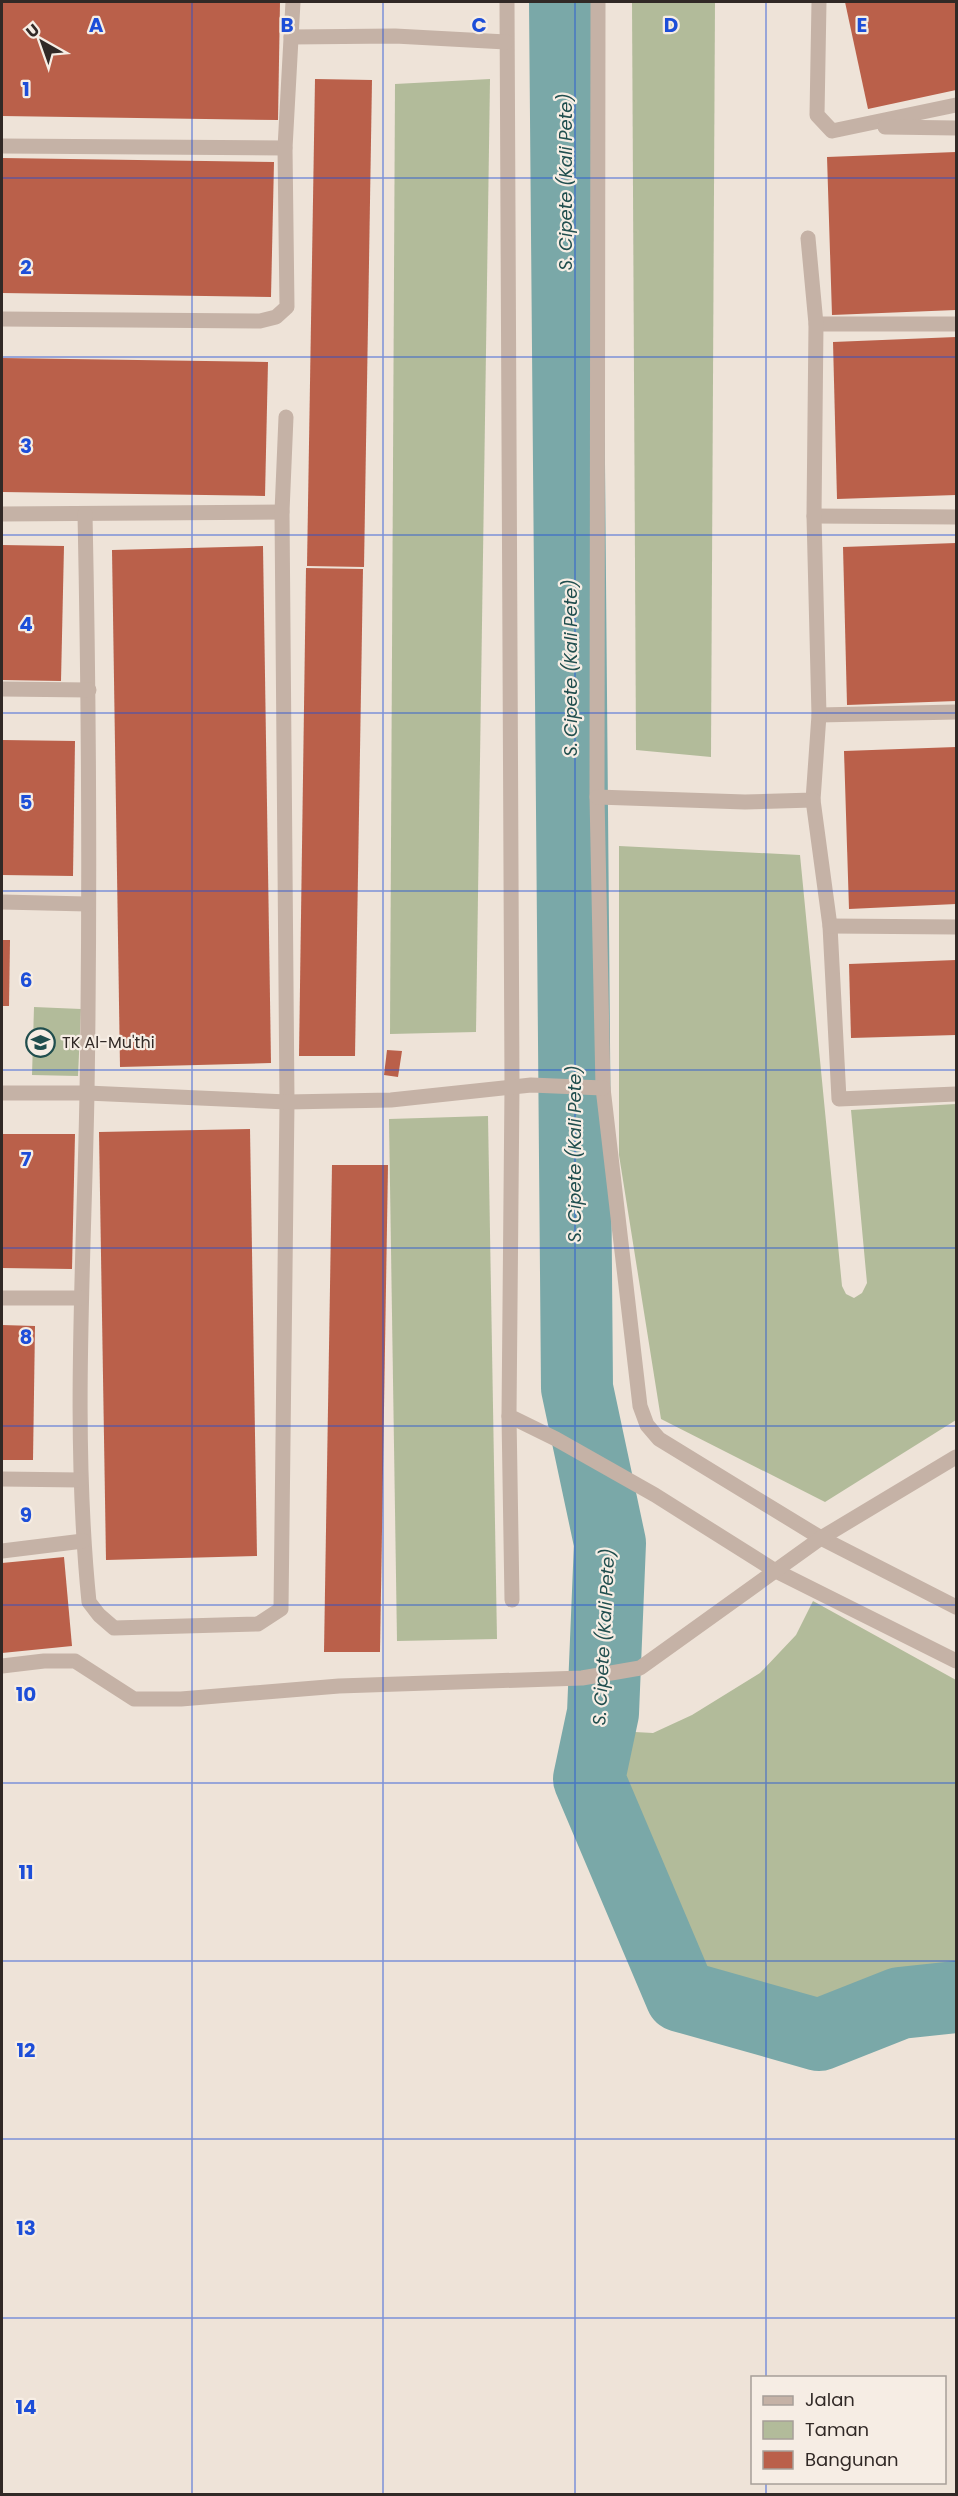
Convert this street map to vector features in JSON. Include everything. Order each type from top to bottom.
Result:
[{"type":"street","points":[[2,319],[260,321],[276,317],[287,307],[285,148],[293,2]]},
{"type":"street","points":[[507,2],[512,1087],[508,1416],[512,1599]]},
{"type":"street","points":[[598,2],[597,797],[603,1088],[640,1406],[647,1425],[659,1439],[821,1538],[957,1607]]},
{"type":"street","points":[[819,2],[817,115],[832,131],[957,105]]},
{"type":"street","points":[[291,37],[395,36],[506,42]]},
{"type":"street","points":[[860,127],[957,128]]},
{"type":"street","points":[[2,146],[285,148]]},
{"type":"street","points":[[808,238],[816,324],[814,516],[819,715],[813,800],[830,926],[839,1100],[957,1094]]},
{"type":"street","points":[[816,324],[957,324]]},
{"type":"street","points":[[85,514],[89,690],[87,1093],[81,1298],[80,1480],[89,1602],[99,1615],[114,1628],[258,1624],[281,1609],[287,1102],[282,512],[285,417]]},
{"type":"street","points":[[2,514],[282,512]]},
{"type":"street","points":[[814,516],[957,517]]},
{"type":"street","points":[[2,689],[89,690]]},
{"type":"street","points":[[819,715],[957,712]]},
{"type":"street","points":[[597,797],[745,802],[813,800]]},
{"type":"street","points":[[2,902],[87,904]]},
{"type":"street","points":[[830,926],[957,927]]},
{"type":"street","points":[[2,1094],[87,1093],[287,1102],[391,1100],[531,1084],[603,1088]]},
{"type":"street","points":[[2,1298],[81,1298]]},
{"type":"street","points":[[508,1416],[556,1439],[655,1495],[774,1570],[957,1661]]},
{"type":"street","points":[[2,1666],[44,1660],[75,1661],[134,1699],[181,1699],[339,1686],[582,1678],[640,1668],[821,1538],[957,1457]]},
{"type":"street","points":[[2,1479],[80,1480]]},
{"type":"street","points":[[2,1551],[83,1541]]},
{"type":"green space","points":[[632,2],[715,2],[711,757],[636,750]]},
{"type":"green space","points":[[490,79],[476,1032],[390,1034],[395,84]]},
{"type":"green space","points":[[619,846],[800,855],[842,1286],[846,1294],[854,1298],[862,1293],[867,1283],[851,1110],[956,1104],[956,1420],[825,1502],[661,1419],[619,1155]]},
{"type":"green space","points":[[34,1007],[81,1009],[78,1076],[32,1075]]},
{"type":"green space","points":[[488,1116],[497,1639],[397,1641],[389,1119]]},
{"type":"green space","points":[[813,1601],[956,1680],[956,1979],[891,1982],[817,2016],[692,1985],[601,1775],[617,1731],[653,1733],[692,1715],[760,1673],[796,1635]]},
{"type":"building","points":[[2,2],[280,2],[278,120],[2,116]]},
{"type":"building","points":[[845,2],[956,2],[956,90],[868,109]]},
{"type":"building","points":[[315,79],[372,80],[364,567],[307,566]]},
{"type":"building","points":[[956,152],[956,310],[832,315],[827,157]]},
{"type":"building","points":[[2,158],[274,162],[271,297],[2,293]]},
{"type":"building","points":[[956,337],[956,495],[837,499],[833,342]]},
{"type":"building","points":[[2,358],[268,362],[265,496],[2,492]]},
{"type":"building","points":[[956,543],[956,701],[847,705],[843,547]]},
{"type":"building","points":[[2,545],[64,546],[61,681],[2,680]]},
{"type":"building","points":[[263,546],[271,1063],[120,1067],[112,550]]},
{"type":"building","points":[[306,568],[363,569],[355,1056],[299,1056]]},
{"type":"building","points":[[2,740],[75,741],[73,876],[2,875]]},
{"type":"building","points":[[956,747],[956,904],[849,909],[844,751]]},
{"type":"building","points":[[2,940],[10,940],[9,1006],[2,1006]]},
{"type":"building","points":[[956,960],[956,1035],[851,1038],[849,964]]},
{"type":"building","points":[[387,1050],[402,1051],[398,1077],[384,1075]]},
{"type":"building","points":[[250,1129],[257,1556],[106,1560],[99,1132]]},
{"type":"building","points":[[2,1134],[75,1134],[72,1269],[2,1268]]},
{"type":"building","points":[[332,1165],[388,1165],[380,1652],[324,1652]]},
{"type":"building","points":[[2,1325],[35,1326],[33,1460],[2,1460]]},
{"type":"building","points":[[64,1557],[72,1646],[2,1653],[2,1563]]},
{"type":"waterway","name":"S. Cipete (Kali Pete)","points":[[565,2],[577,1388],[610,1543],[603,1713],[589,1779],[681,1996],[819,2035],[900,2003],[956,1997]]},
{"type":"place","name":"TK Al-Mu'thi","points":[[41,1042]]}]
